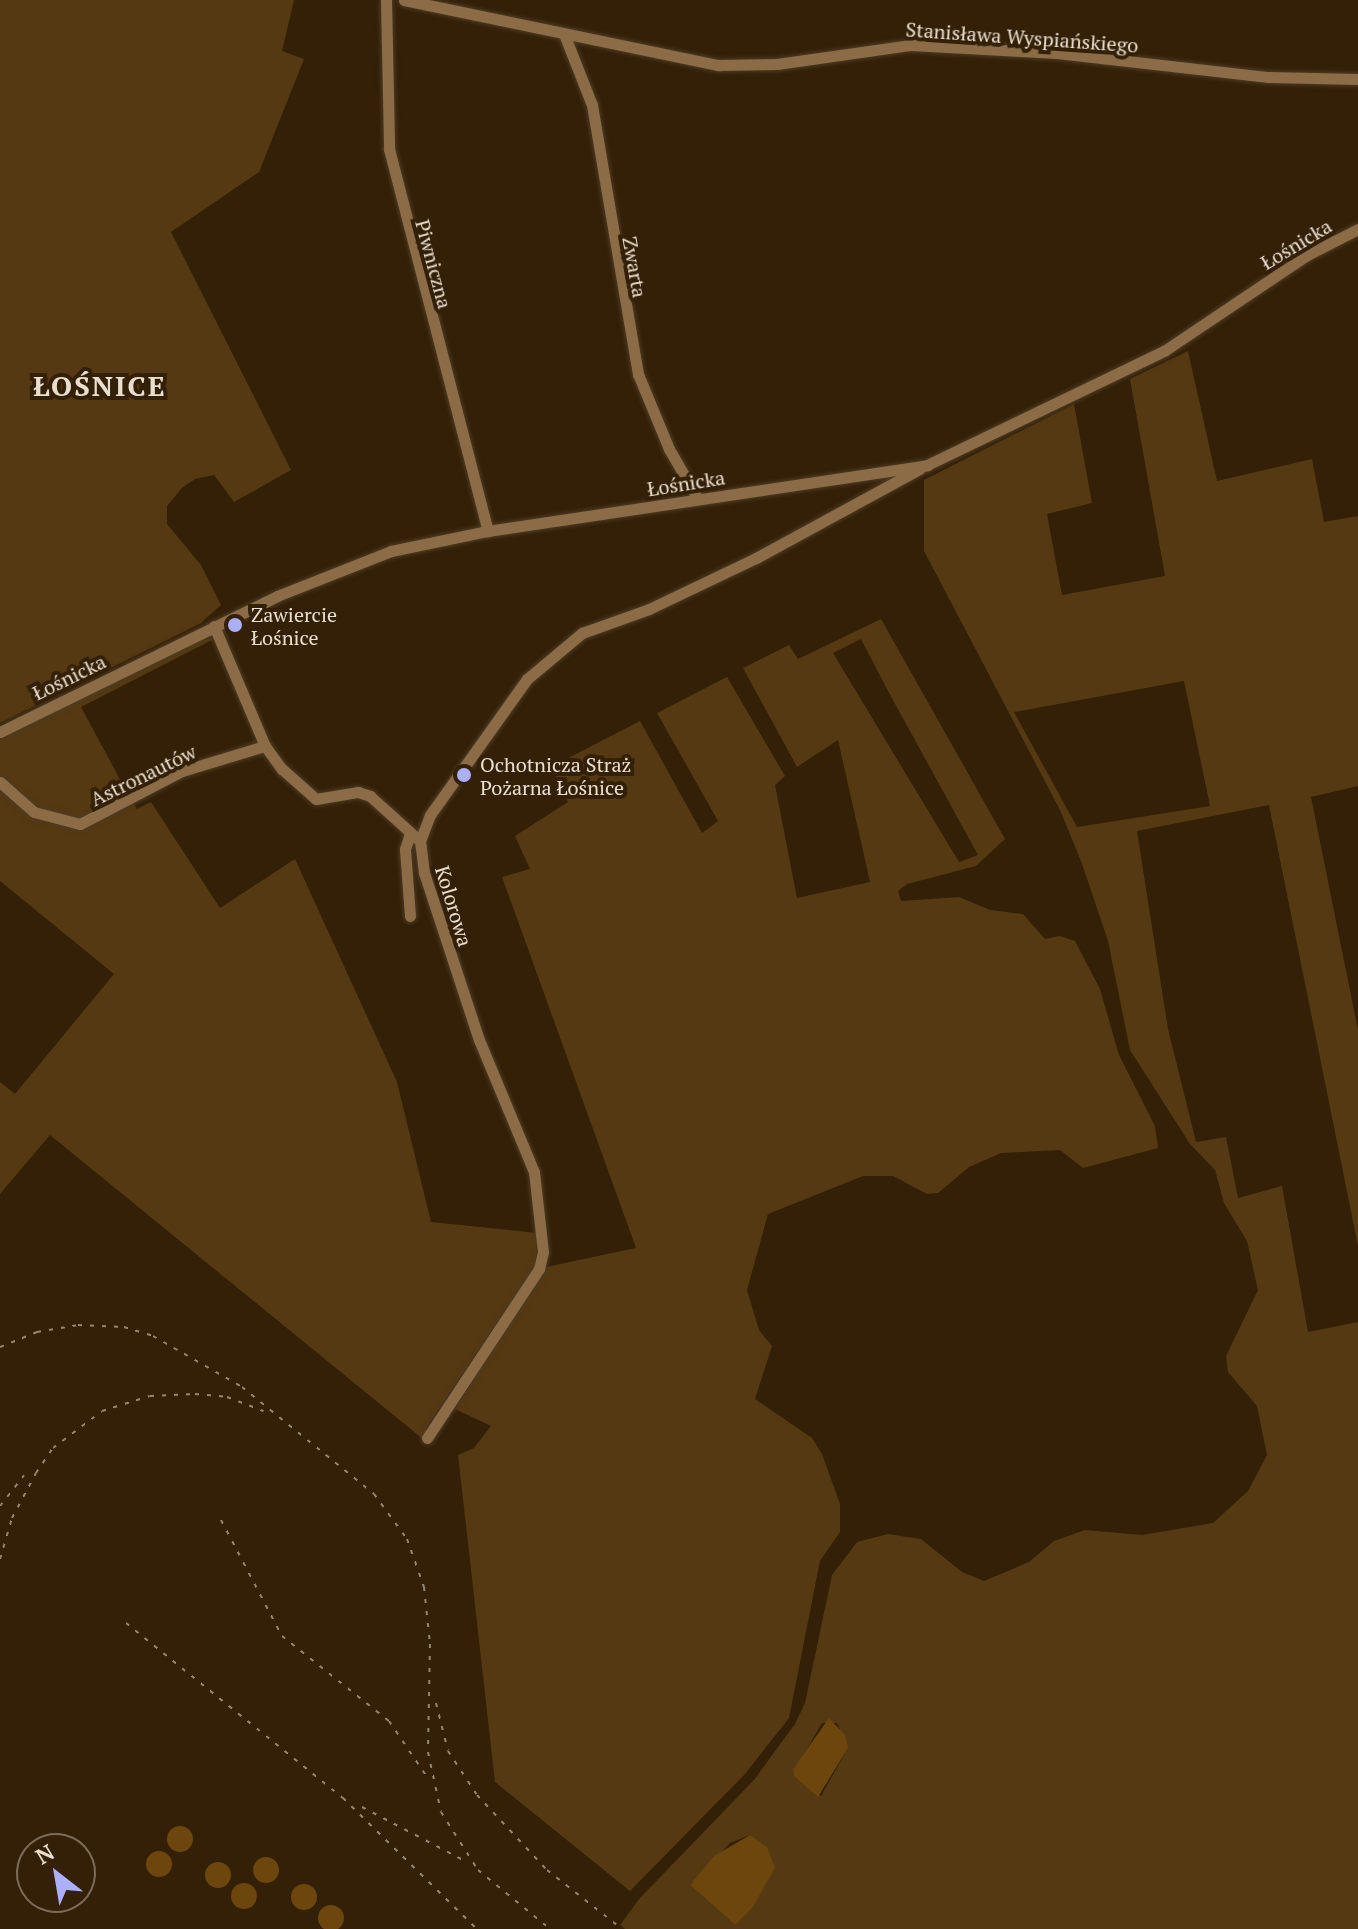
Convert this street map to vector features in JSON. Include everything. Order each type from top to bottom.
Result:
[{"type":"street","name":"Piwniczna","points":[[386,0],[389,149],[488,531]]},
{"type":"street","name":"Stanisława Wyspiańskiego","points":[[404,0],[719,65],[777,64],[911,45],[1057,53],[1269,77],[1358,79]]},
{"type":"street","name":"Zwarta","points":[[564,34],[592,105],[638,374],[669,449],[698,499]]},
{"type":"street","name":"Łośnicka","points":[[0,732],[214,626],[357,561],[488,531],[927,465],[1164,351],[1307,255],[1358,229]]},
{"type":"street","points":[[410,916],[405,849],[447,786],[527,679],[557,651],[602,623],[649,609],[756,558],[927,465]]},
{"type":"street","points":[[214,626],[265,746],[310,796],[324,800],[366,794],[415,837]]},
{"type":"street","name":"Astronautów","points":[[0,782],[34,812],[80,824],[182,771],[265,746]]},
{"type":"street","name":"Kolorowa","points":[[415,837],[430,895],[479,1040],[534,1172],[543,1252],[539,1269],[427,1438]]},
{"type":"shaded area","points":[[0,0],[294,0],[282,51],[304,59],[259,172],[171,232],[291,470],[234,502],[214,475],[195,479],[182,488],[167,506],[167,524],[201,565],[221,605],[201,623],[0,723]]},
{"type":"shaded area","points":[[1188,351],[1217,481],[1312,459],[1324,522],[1358,516],[1358,786],[1311,797],[1358,1030],[1358,1246],[1269,805],[1137,831],[1168,1029],[1196,1142],[1226,1137],[1238,1198],[1282,1186],[1308,1332],[1358,1322],[1358,1929],[625,1929],[620,1925],[639,1899],[754,1780],[795,1724],[805,1703],[832,1575],[857,1542],[888,1534],[921,1539],[962,1572],[984,1581],[1029,1562],[1054,1541],[1085,1530],[1142,1535],[1213,1523],[1248,1491],[1267,1455],[1257,1406],[1228,1372],[1226,1356],[1258,1290],[1247,1241],[1224,1203],[1215,1170],[1190,1144],[1130,1050],[1108,941],[1060,810],[924,551],[924,480],[1074,404],[1092,503],[1047,514],[1062,595],[1165,576],[1130,379]],"holes":[[[1184,681],[1210,806],[1077,827],[1014,712]],[[822,1723],[837,1723],[848,1748],[821,1796],[793,1773]],[[750,1835],[757,1896],[735,1925],[690,1885],[730,1843]]]},
{"type":"shaded area","points":[[881,619],[1005,839],[976,866],[907,884],[898,891],[901,901],[959,897],[990,910],[1023,914],[1045,939],[1060,936],[1075,941],[1100,989],[1119,1055],[1155,1126],[1158,1148],[1083,1168],[1060,1150],[1001,1153],[969,1167],[938,1193],[927,1194],[893,1176],[863,1176],[768,1214],[747,1290],[759,1330],[772,1346],[755,1399],[812,1438],[822,1454],[840,1504],[840,1532],[820,1561],[789,1718],[745,1774],[630,1891],[495,1782],[458,1455],[474,1448],[491,1426],[455,1409],[546,1267],[636,1248],[502,877],[530,869],[515,836],[568,802],[551,767],[640,721],[702,833],[718,821],[657,713],[727,677],[785,776],[775,785],[797,898],[870,882],[838,740],[797,767],[743,668],[789,645],[798,659]],"holes":[[[861,639],[978,855],[959,862],[833,653]]]},
{"type":"shaded area","points":[[204,638],[214,639],[81,707],[129,796],[76,821],[47,815],[0,780],[0,739]]},
{"type":"shaded area","points":[[0,788],[68,827],[132,802],[137,809],[151,802],[220,908],[295,859],[397,1082],[431,1222],[538,1233],[535,1266],[426,1428],[429,1444],[50,1135],[0,1194],[0,1082],[15,1094],[114,974],[0,881]]},
{"type":"shaded area","points":[[829,1718],[845,1735],[848,1748],[818,1797],[794,1776],[793,1769]]},
{"type":"shaded area","points":[[180,1826],[190,1829],[193,1839],[190,1849],[180,1852],[170,1849],[167,1839],[170,1829]]},
{"type":"shaded area","points":[[750,1835],[767,1847],[775,1868],[752,1908],[735,1925],[690,1885],[714,1856]]},
{"type":"shaded area","points":[[159,1851],[169,1854],[172,1864],[169,1874],[159,1877],[149,1874],[146,1864],[149,1854]]},
{"type":"shaded area","points":[[266,1857],[276,1860],[279,1870],[276,1880],[266,1883],[256,1880],[253,1870],[256,1860]]},
{"type":"shaded area","points":[[218,1862],[228,1865],[231,1875],[228,1885],[218,1888],[208,1885],[205,1875],[208,1865]]},
{"type":"shaded area","points":[[244,1883],[254,1886],[257,1896],[254,1906],[244,1909],[234,1906],[231,1896],[234,1886]]},
{"type":"shaded area","points":[[304,1884],[314,1887],[317,1897],[314,1907],[304,1910],[294,1907],[291,1897],[294,1887]]},
{"type":"shaded area","points":[[331,1905],[340,1909],[344,1918],[340,1927],[331,1931],[322,1927],[318,1918],[322,1909]]},
{"type":"railway","points":[[0,1347],[37,1332],[78,1325],[124,1327],[153,1336],[242,1387],[374,1494],[407,1539],[424,1587],[430,1644],[428,1752],[441,1812],[478,1870],[550,1929]]},
{"type":"railway","points":[[0,1559],[12,1518],[53,1448],[102,1411],[150,1396],[195,1394],[227,1397],[263,1411]]},
{"type":"railway","points":[[0,1506],[24,1475]]},
{"type":"railway","points":[[221,1520],[282,1636],[389,1721],[427,1777]]},
{"type":"railway","points":[[126,1623],[343,1798],[477,1929]]},
{"type":"railway","points":[[436,1703],[448,1751],[477,1795],[547,1870],[622,1929]]},
{"type":"railway","points":[[362,1807],[465,1861]]},
{"type":"place","name":"Zawiercie Łośnice","points":[[235,625]]},
{"type":"place","name":"Ochotnicza Straż Pożarna Łośnice","points":[[464,775]]},
{"type":"district","name":"ŁOŚNICE","points":[[100,386]]}]
